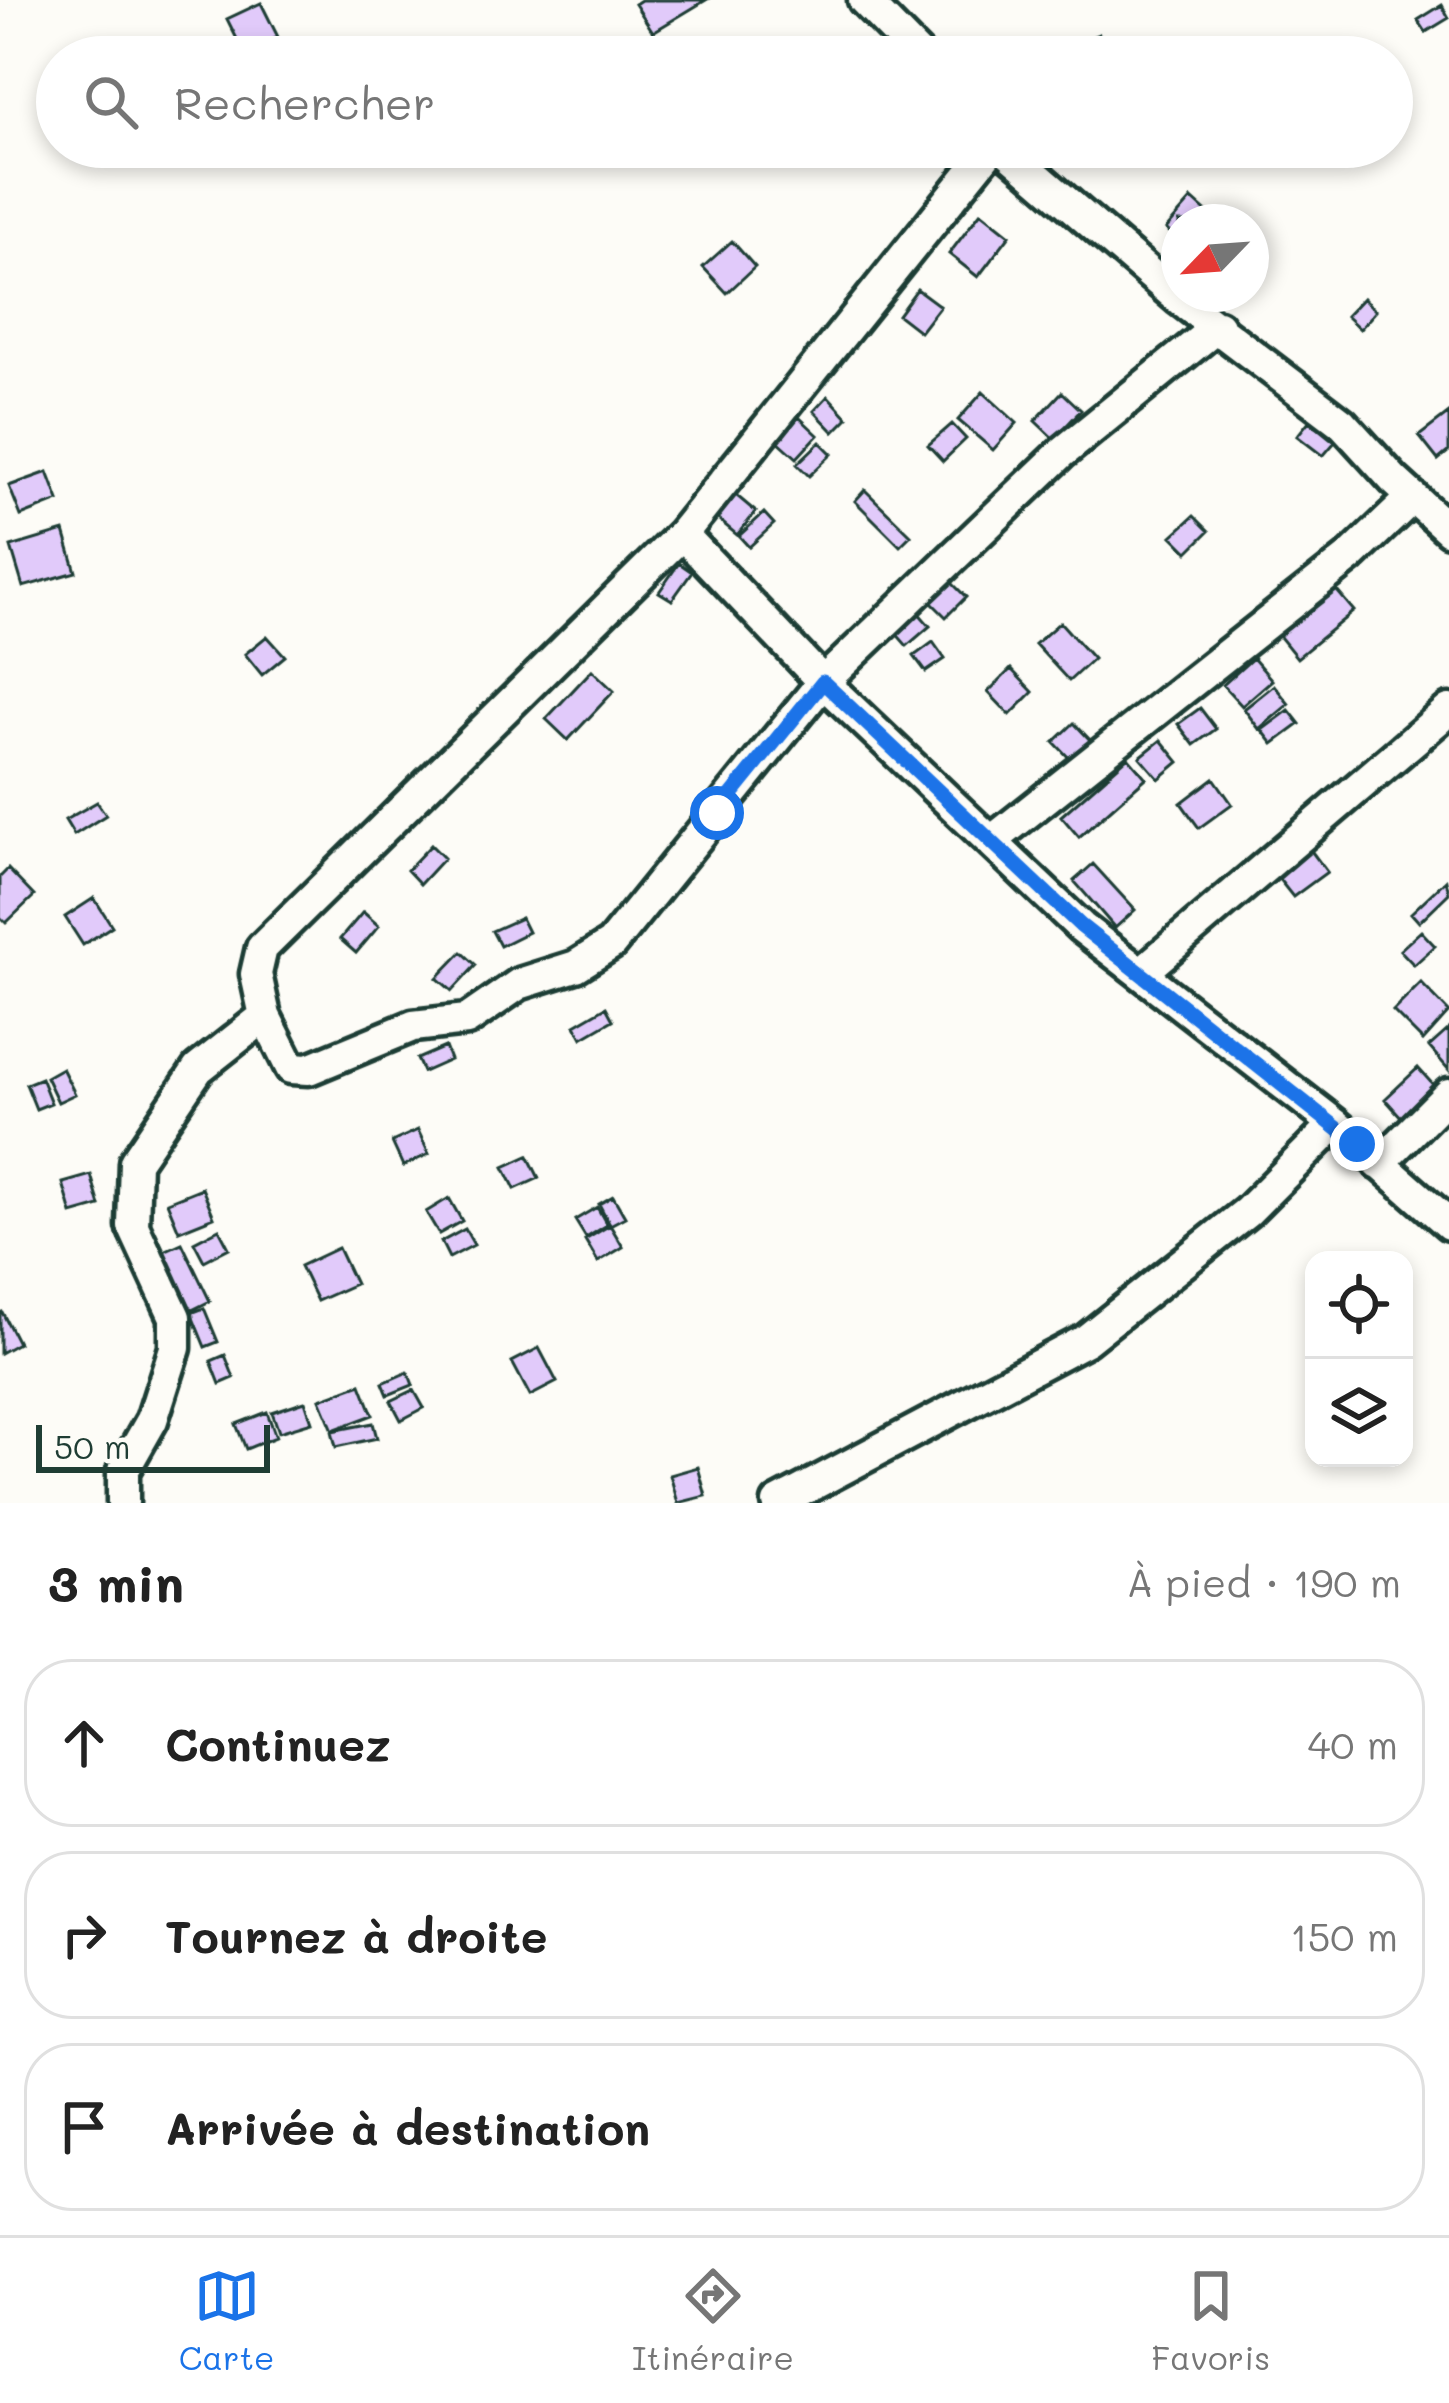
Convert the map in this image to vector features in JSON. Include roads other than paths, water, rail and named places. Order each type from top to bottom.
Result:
[{"type":"street","points":[[864,0],[899,36]]},
{"type":"street","points":[[975,168],[682,534],[262,948],[256,974],[265,1016],[291,1068],[309,1069],[412,1025],[466,1020],[519,984],[576,966],[610,944],[823,682],[1063,452],[1218,326]]},
{"type":"street","points":[[1027,168],[1179,299],[1342,423],[1449,530]]},
{"type":"street","points":[[993,840],[1350,557],[1413,497]]},
{"type":"street","points":[[682,534],[823,682],[1081,926],[1335,1124],[1449,1224]]},
{"type":"street","points":[[1142,972],[1449,710]]},
{"type":"street","points":[[123,1503],[123,1471],[152,1420],[175,1348],[175,1317],[133,1226],[134,1162],[198,1069],[265,1016]]},
{"type":"street","points":[[1379,1165],[1449,1094]]},
{"type":"street","points":[[778,1503],[1087,1340],[1247,1212],[1335,1124]]}]
